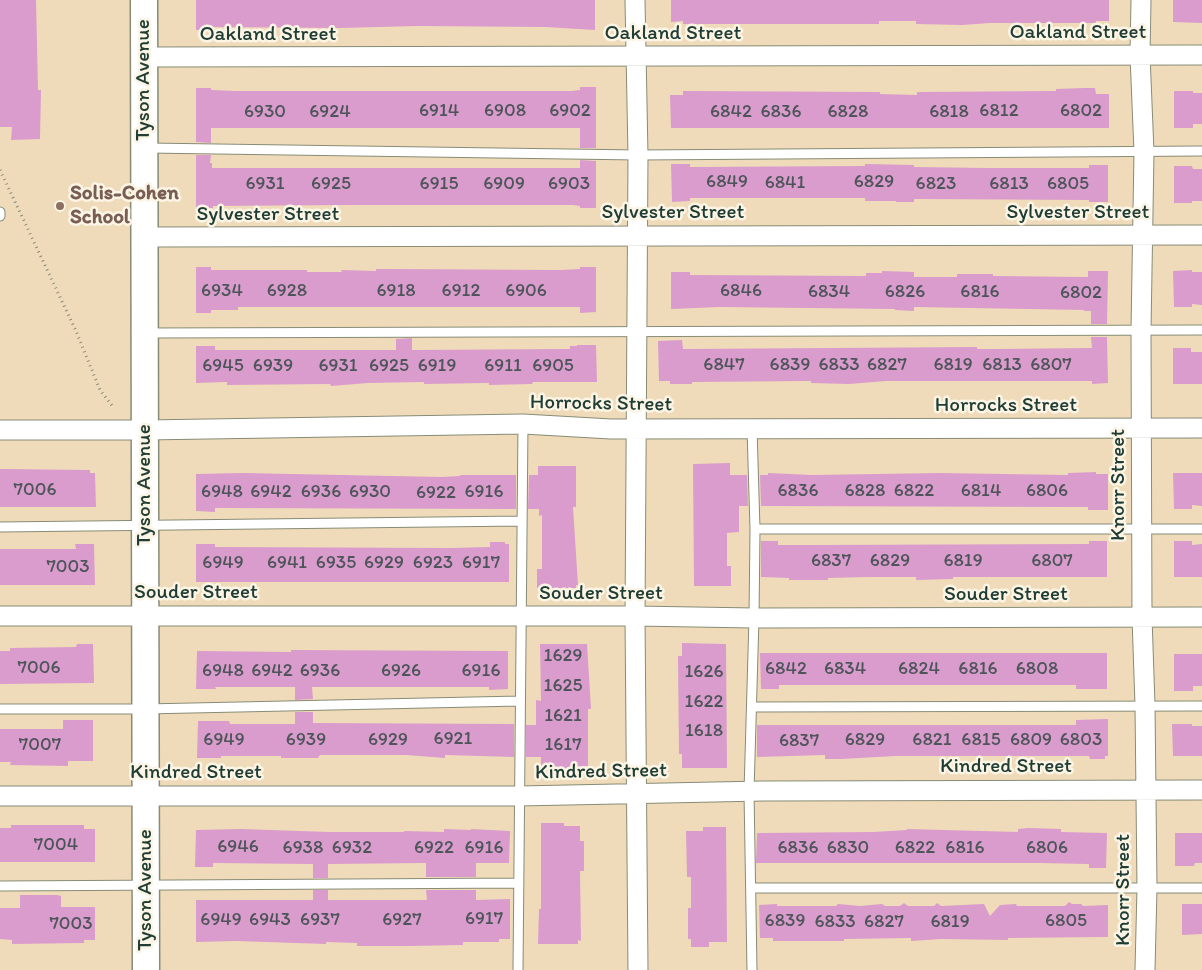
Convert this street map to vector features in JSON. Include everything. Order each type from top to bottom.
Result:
[{"type":"street","name":"Tyson Avenue","points":[[144,0],[146,970]]},
{"type":"street","points":[[635,0],[638,155],[635,616],[638,970]]},
{"type":"street","name":"Knorr Street","points":[[1141,0],[1140,55],[1144,152],[1141,428],[1147,888],[1145,970]]},
{"type":"street","name":"Oakland Street","points":[[144,57],[1202,55]]},
{"type":"street","name":"Sylvester Street","points":[[144,237],[1202,235]]},
{"type":"street","name":"Horrocks Street","points":[[0,430],[145,430],[522,424],[636,429],[1202,428]]},
{"type":"street","name":"Souder Street","points":[[0,616],[1202,617]]},
{"type":"street","name":"Kindred Street","points":[[0,796],[519,796],[749,792],[1202,790]]},
{"type":"lane","points":[[144,148],[638,155],[1202,151]]},
{"type":"lane","points":[[144,333],[1202,330]]},
{"type":"lane","points":[[518,970],[522,424]]},
{"type":"lane","points":[[752,428],[754,618],[749,792],[752,970]]},
{"type":"lane","points":[[0,527],[522,521]]},
{"type":"lane","points":[[754,529],[1202,529]]},
{"type":"lane","points":[[0,709],[145,709],[520,701]]},
{"type":"lane","points":[[752,707],[1202,706]]},
{"type":"lane","points":[[0,886],[518,883]]},
{"type":"lane","points":[[751,888],[1202,888]]},
{"type":"path","points":[[0,170],[76,331],[100,390],[114,408]]},
{"type":"building","points":[[0,0],[36,0],[38,90],[41,90],[40,139],[11,140],[12,127],[0,127]]},
{"type":"building","points":[[196,0],[595,0],[595,30],[545,27],[418,26],[340,28],[211,27],[211,30],[196,30]]},
{"type":"building","points":[[671,0],[1109,0],[1109,21],[1096,21],[1096,23],[990,23],[962,25],[916,24],[916,21],[879,21],[879,24],[683,24],[683,21],[671,22]]},
{"type":"building","points":[[1173,0],[1202,0],[1202,23],[1173,22]]},
{"type":"building","points":[[580,87],[596,87],[596,148],[580,148],[580,128],[211,128],[211,143],[196,142],[196,88],[236,91],[571,91],[580,90]]},
{"type":"building","points":[[1095,88],[1096,94],[1109,94],[1109,128],[671,128],[670,95],[683,95],[683,91],[880,92],[880,94],[917,95],[917,92],[1056,91],[1056,89]]},
{"type":"building","points":[[1174,91],[1202,93],[1202,124],[1193,124],[1193,128],[1174,128]]},
{"type":"building","points":[[196,155],[211,155],[210,163],[212,163],[212,168],[580,168],[580,160],[596,161],[596,208],[580,208],[580,206],[572,205],[351,205],[213,206],[213,208],[196,208]]},
{"type":"building","points":[[671,164],[690,164],[690,167],[865,166],[865,164],[988,168],[1089,168],[1089,165],[1108,165],[1108,202],[1089,202],[1089,200],[914,199],[914,202],[896,202],[865,201],[865,198],[690,198],[690,201],[672,202]]},
{"type":"building","points":[[1174,166],[1192,166],[1193,169],[1202,169],[1202,201],[1174,203]]},
{"type":"building","points":[[196,267],[211,267],[211,270],[342,272],[341,270],[376,271],[376,269],[561,270],[596,267],[596,312],[580,313],[580,307],[238,307],[238,310],[211,310],[211,313],[196,313]]},
{"type":"building","points":[[1192,270],[1192,272],[1202,272],[1202,305],[1192,304],[1192,307],[1174,307],[1173,271]]},
{"type":"building","points":[[882,271],[914,272],[914,277],[957,277],[957,274],[993,274],[993,276],[1088,277],[1088,271],[1108,271],[1107,324],[1091,324],[1091,311],[1084,310],[914,307],[914,311],[895,309],[719,307],[671,309],[671,272],[690,272],[690,275],[866,276],[866,273],[882,273]]},
{"type":"building","points":[[1091,337],[1107,337],[1108,383],[1092,384],[1092,381],[886,381],[849,384],[811,383],[811,381],[692,382],[692,384],[670,384],[670,381],[659,381],[658,341],[682,340],[683,349],[977,347],[977,349],[994,349],[1092,348]]},
{"type":"building","points":[[412,338],[412,350],[570,349],[570,346],[596,345],[597,382],[533,382],[532,384],[489,385],[489,383],[424,384],[424,382],[331,386],[330,384],[227,385],[227,382],[196,383],[196,346],[215,346],[215,350],[396,350],[396,339]]},
{"type":"building","points":[[1173,348],[1191,348],[1191,352],[1202,352],[1202,384],[1173,384]]},
{"type":"building","points":[[730,463],[730,475],[747,475],[748,506],[739,506],[739,532],[727,533],[727,566],[731,566],[731,586],[694,586],[693,464]]},
{"type":"building","points":[[538,466],[576,466],[576,507],[573,507],[578,585],[576,585],[576,588],[537,588],[537,569],[542,569],[542,515],[539,516],[539,509],[528,509],[529,475],[538,475]]},
{"type":"building","points":[[0,469],[90,470],[90,473],[95,473],[96,507],[0,507]]},
{"type":"building","points":[[1096,472],[1096,474],[1108,474],[1108,510],[1088,510],[1088,507],[761,506],[760,475],[768,475],[768,473],[812,475],[939,473],[1068,475],[1068,473]]},
{"type":"building","points":[[243,473],[442,477],[460,475],[516,475],[516,509],[215,508],[215,512],[196,511],[196,474]]},
{"type":"building","points":[[1173,473],[1202,473],[1202,506],[1192,505],[1192,509],[1174,509]]},
{"type":"building","points":[[761,541],[778,541],[778,545],[808,545],[1089,544],[1089,541],[1107,541],[1107,577],[953,577],[953,579],[916,580],[916,577],[868,577],[789,580],[789,578],[761,577]]},
{"type":"building","points":[[1174,541],[1192,541],[1192,545],[1202,544],[1202,577],[1174,577]]},
{"type":"building","points":[[490,542],[505,542],[505,544],[509,544],[509,582],[196,582],[196,544],[215,544],[215,547],[451,548],[490,547]]},
{"type":"building","points":[[75,544],[94,544],[95,585],[0,585],[0,549],[76,549]]},
{"type":"building","points":[[682,643],[726,644],[727,768],[682,768],[682,754],[679,754],[678,656],[682,656]]},
{"type":"building","points":[[77,644],[93,644],[94,683],[0,684],[0,651],[10,651],[10,648],[76,647]]},
{"type":"building","points":[[540,644],[587,644],[591,709],[588,709],[588,766],[585,766],[585,769],[541,768],[541,757],[526,757],[526,725],[536,725],[536,700],[541,701]]},
{"type":"building","points":[[291,650],[508,651],[508,689],[489,690],[489,687],[312,687],[313,699],[295,700],[295,687],[215,687],[216,689],[196,689],[197,651],[291,652]]},
{"type":"building","points":[[760,653],[1107,653],[1107,689],[1076,689],[1076,685],[779,685],[779,689],[761,689]]},
{"type":"building","points":[[1174,654],[1202,654],[1202,686],[1193,686],[1193,691],[1174,691]]},
{"type":"building","points":[[295,712],[313,712],[313,723],[514,724],[514,757],[445,755],[445,758],[406,755],[320,755],[318,758],[221,756],[221,758],[197,758],[198,721],[229,721],[230,724],[295,724]]},
{"type":"building","points":[[1108,719],[1108,756],[1105,756],[1105,759],[1090,759],[1089,756],[896,756],[841,759],[825,759],[825,755],[757,757],[757,725],[1076,725],[1076,720]]},
{"type":"building","points":[[63,720],[93,720],[93,761],[68,761],[68,766],[10,765],[11,762],[0,762],[0,729],[63,729]]},
{"type":"building","points":[[1172,724],[1202,726],[1202,756],[1173,756]]},
{"type":"building","points":[[541,823],[564,823],[564,826],[580,826],[580,841],[584,841],[584,871],[580,871],[581,941],[578,940],[578,944],[538,944],[539,909],[541,909]]},
{"type":"building","points":[[11,825],[84,825],[84,829],[95,829],[95,862],[0,862],[0,828],[11,828]]},
{"type":"building","points":[[703,827],[726,827],[727,942],[709,942],[709,947],[691,947],[691,939],[688,939],[688,908],[691,908],[691,877],[687,877],[686,831],[703,831]]},
{"type":"building","points":[[241,829],[329,832],[444,832],[444,829],[510,831],[509,863],[476,863],[476,877],[426,877],[426,863],[328,864],[328,878],[313,878],[313,864],[213,863],[213,867],[195,867],[196,830]]},
{"type":"building","points":[[907,829],[1018,832],[1018,829],[1061,829],[1061,832],[1107,833],[1106,868],[1089,868],[1089,864],[1039,863],[756,863],[757,833],[873,832]]},
{"type":"building","points":[[1175,833],[1202,833],[1202,863],[1195,863],[1194,866],[1175,866]]},
{"type":"building","points":[[313,890],[328,890],[328,900],[427,900],[426,890],[476,890],[476,900],[510,899],[510,939],[499,939],[499,942],[463,942],[463,945],[409,946],[357,946],[357,943],[326,942],[326,944],[236,941],[196,942],[196,900],[313,900]]},
{"type":"building","points":[[20,895],[57,895],[61,896],[61,907],[95,907],[95,940],[84,940],[84,943],[12,944],[12,940],[0,939],[0,908],[20,908]]},
{"type":"building","points":[[1069,902],[1083,906],[1108,905],[1108,937],[911,941],[911,938],[844,939],[844,941],[773,941],[773,938],[760,938],[759,905],[836,906],[838,904],[860,906],[882,904],[885,906],[900,906],[904,903],[908,906],[934,906],[937,903],[941,906],[984,904],[990,916],[1000,905],[1065,906]]},
{"type":"building","points":[[1182,904],[1202,904],[1202,934],[1182,935]]},
{"type":"place","name":"Solis-Cohen School","points":[[60,206]]}]
